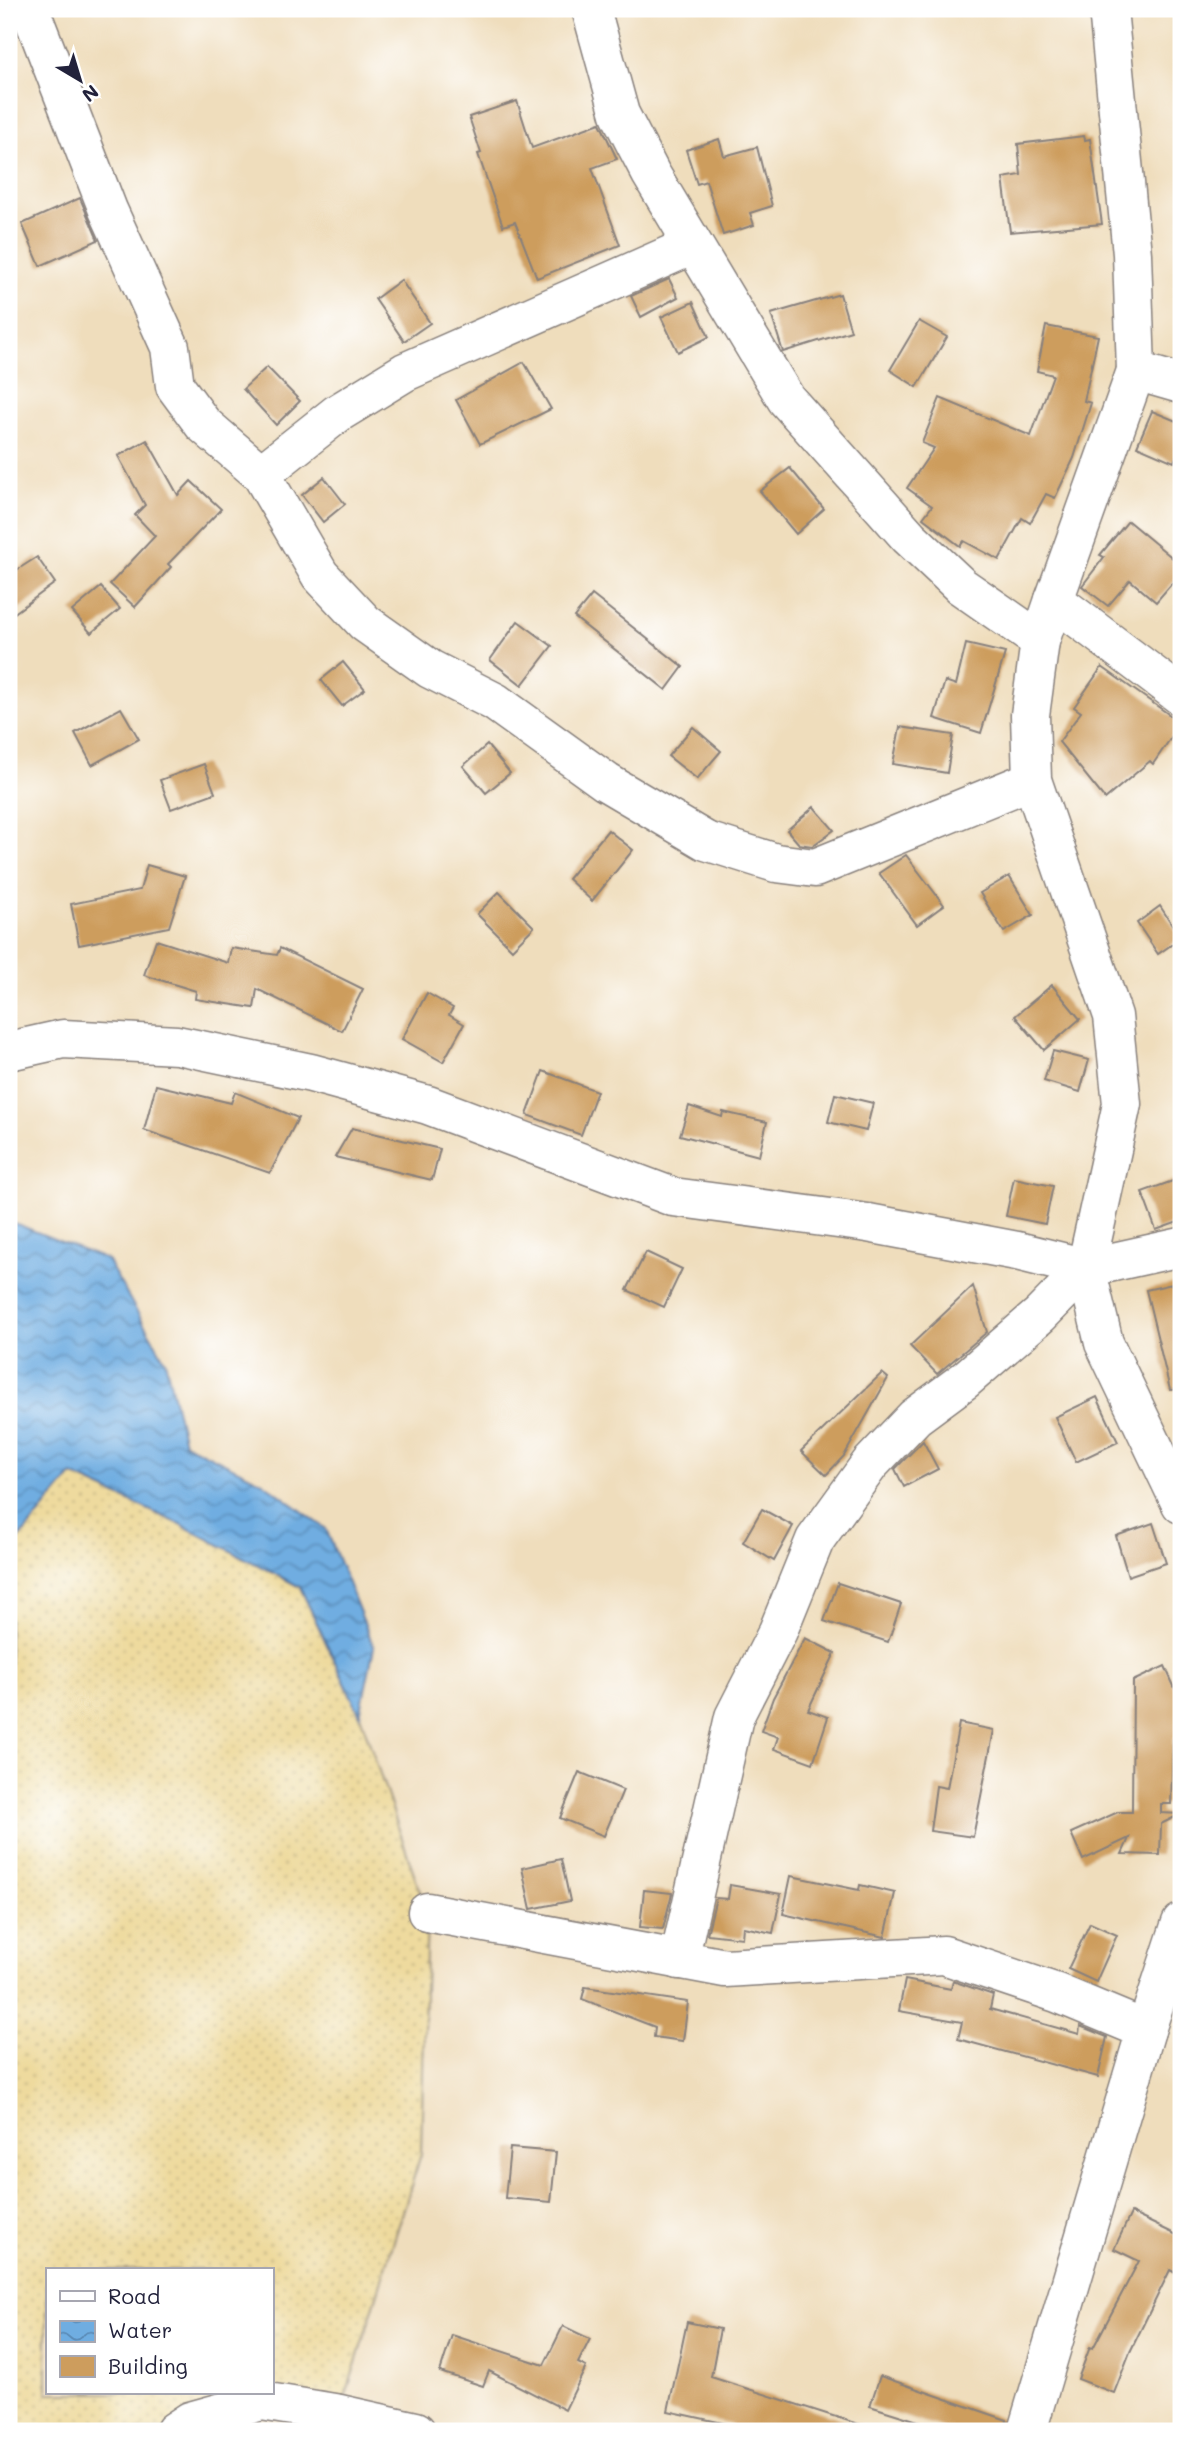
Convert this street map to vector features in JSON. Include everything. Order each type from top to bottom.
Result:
[{"type":"street","points":[[30,9],[108,210],[170,347],[174,386],[203,424],[261,474],[320,575],[365,623],[430,669],[495,702],[606,782],[706,841],[776,863],[815,868],[1032,780]]},
{"type":"street","points":[[591,9],[621,114],[693,245],[795,409],[909,537],[961,586],[1040,641]]},
{"type":"street","points":[[1108,9],[1132,254],[1136,371],[1040,641],[1030,715],[1032,780],[1113,1016],[1122,1104],[1086,1268],[1104,1343],[1181,1504]]},
{"type":"street","points":[[261,474],[338,413],[405,372],[693,245]]},
{"type":"street","points":[[1136,371],[1181,384]]},
{"type":"street","points":[[1054,600],[1181,696]]},
{"type":"street","points":[[9,1051],[63,1039],[177,1045],[311,1073],[428,1105],[673,1197],[868,1223],[1017,1251],[1086,1268],[1181,1247]]},
{"type":"street","points":[[679,1960],[734,1717],[778,1631],[816,1540],[870,1464],[915,1417],[965,1380],[1040,1315],[1086,1268]]},
{"type":"street","points":[[427,1912],[726,1968],[944,1955],[1057,1993],[1146,2030]]},
{"type":"street","points":[[1027,2431],[1146,2030],[1181,1923]]},
{"type":"street","points":[[175,2431],[190,2421],[262,2401],[340,2414],[416,2431]]},
{"type":"sand","points":[[72,1475],[180,1524],[300,1587],[360,1715],[427,1912],[421,2154],[340,2414],[262,2401],[175,2431],[9,2431],[9,1551]]},
{"type":"water","points":[[9,1221],[107,1260],[165,1360],[184,1443],[263,1482],[326,1529],[374,1647],[360,1715],[300,1587],[180,1524],[72,1475],[9,1551]]},
{"type":"building","points":[[517,101],[532,148],[600,123],[617,159],[592,168],[620,245],[537,278],[515,222],[503,226],[478,154],[481,153],[469,117]]},
{"type":"building","points":[[1084,136],[1085,140],[1090,139],[1102,224],[1010,232],[1003,178],[1021,175],[1018,144]]},
{"type":"building","points":[[719,139],[724,156],[757,147],[772,206],[750,213],[754,225],[723,235],[706,181],[697,184],[686,150]]},
{"type":"building","points":[[80,198],[98,240],[40,266],[22,224]]},
{"type":"building","points":[[669,279],[678,297],[641,317],[631,296]]},
{"type":"building","points":[[401,280],[430,323],[404,341],[375,299]]},
{"type":"building","points":[[840,294],[851,331],[783,352],[771,314]]},
{"type":"building","points":[[693,302],[709,337],[678,352],[661,317]]},
{"type":"building","points":[[919,321],[947,337],[917,387],[890,370]]},
{"type":"building","points":[[1046,326],[1098,336],[1084,401],[1091,403],[1074,458],[1055,498],[1046,494],[1030,523],[1022,518],[999,560],[964,541],[960,546],[923,518],[932,506],[907,488],[934,448],[922,443],[940,398],[1031,436],[1053,375],[1037,371]]},
{"type":"building","points":[[524,362],[551,409],[480,444],[456,400]]},
{"type":"building","points":[[267,367],[300,401],[276,425],[243,389]]},
{"type":"building","points":[[1152,411],[1181,423],[1181,445],[1174,462],[1137,446]]},
{"type":"building","points":[[147,440],[178,495],[191,481],[221,509],[168,564],[171,567],[135,607],[110,584],[155,536],[135,515],[145,505],[118,456]]},
{"type":"building","points":[[790,468],[824,509],[796,534],[760,491]]},
{"type":"building","points":[[324,477],[345,504],[323,522],[302,495]]},
{"type":"building","points":[[1128,521],[1181,565],[1181,573],[1156,602],[1130,580],[1108,606],[1082,586],[1104,557],[1100,555]]},
{"type":"building","points":[[37,557],[55,583],[9,617],[9,575]]},
{"type":"building","points":[[101,587],[120,609],[91,633],[72,611]]},
{"type":"building","points":[[592,595],[683,667],[666,690],[574,617]]},
{"type":"building","points":[[518,621],[552,646],[522,685],[490,660]]},
{"type":"building","points":[[966,644],[1005,653],[981,733],[934,718],[945,681],[956,685]]},
{"type":"building","points":[[343,662],[365,689],[342,706],[321,680]]},
{"type":"building","points":[[1102,667],[1181,723],[1153,764],[1150,761],[1105,799],[1059,742],[1081,712],[1074,707]]},
{"type":"building","points":[[121,708],[139,739],[92,765],[75,733]]},
{"type":"building","points":[[693,727],[721,751],[697,779],[668,756]]},
{"type":"building","points":[[900,727],[953,735],[947,773],[893,764]]},
{"type":"building","points":[[487,745],[510,773],[486,793],[463,766]]},
{"type":"building","points":[[204,764],[215,793],[171,809],[160,780]]},
{"type":"building","points":[[814,807],[834,830],[812,846],[799,844],[787,830]]},
{"type":"building","points":[[608,830],[633,850],[592,901],[568,879]]},
{"type":"building","points":[[906,855],[944,905],[917,925],[879,873]]},
{"type":"building","points":[[147,865],[185,876],[169,927],[79,945],[71,904],[140,890]]},
{"type":"building","points":[[1009,876],[1033,915],[1004,932],[980,893]]},
{"type":"building","points":[[499,892],[534,927],[512,949],[477,914]]},
{"type":"building","points":[[1160,906],[1181,938],[1158,954],[1137,923]]},
{"type":"building","points":[[156,940],[228,963],[231,948],[277,955],[280,948],[363,989],[342,1031],[257,989],[254,1008],[195,999],[196,991],[144,975]]},
{"type":"building","points":[[1052,985],[1080,1019],[1044,1050],[1015,1016]]},
{"type":"building","points":[[427,993],[453,1008],[449,1015],[464,1024],[443,1062],[402,1039]]},
{"type":"building","points":[[1053,1051],[1089,1060],[1080,1092],[1044,1081]]},
{"type":"building","points":[[543,1071],[597,1091],[581,1135],[527,1115]]},
{"type":"building","points":[[156,1085],[231,1103],[235,1092],[298,1118],[270,1173],[144,1130]]},
{"type":"building","points":[[835,1094],[873,1103],[866,1131],[828,1122]]},
{"type":"building","points":[[689,1106],[722,1117],[723,1112],[767,1122],[759,1156],[680,1135]]},
{"type":"building","points":[[352,1128],[440,1149],[432,1180],[335,1157]]},
{"type":"building","points":[[1014,1178],[1053,1186],[1045,1224],[1006,1216]]},
{"type":"building","points":[[1181,1178],[1181,1221],[1156,1230],[1142,1192]]},
{"type":"building","points":[[646,1252],[682,1269],[664,1307],[627,1290]]},
{"type":"building","points":[[1181,1282],[1181,1389],[1170,1390],[1146,1290]]},
{"type":"building","points":[[973,1286],[987,1332],[937,1374],[910,1346]]},
{"type":"building","points":[[882,1373],[888,1378],[844,1456],[826,1475],[801,1451]]},
{"type":"building","points":[[1097,1397],[1118,1442],[1076,1462],[1055,1417]]},
{"type":"building","points":[[923,1441],[938,1469],[904,1487],[895,1469]]},
{"type":"building","points":[[762,1509],[793,1526],[774,1561],[743,1542]]},
{"type":"building","points":[[1153,1523],[1166,1563],[1128,1576],[1116,1536]]},
{"type":"building","points":[[838,1583],[901,1604],[888,1642],[824,1621]]},
{"type":"building","points":[[805,1638],[835,1653],[808,1710],[828,1717],[813,1763],[774,1749],[778,1737],[761,1731],[773,1698]]},
{"type":"building","points":[[1165,1666],[1181,1702],[1181,1737],[1173,1739],[1171,1804],[1161,1804],[1161,1813],[1181,1814],[1161,1824],[1160,1855],[1122,1854],[1129,1838],[1083,1860],[1071,1833],[1118,1812],[1132,1812],[1133,1681]]},
{"type":"building","points":[[959,1723],[994,1730],[973,1837],[930,1831],[936,1786],[947,1788]]},
{"type":"building","points":[[579,1772],[623,1790],[604,1836],[560,1818]]},
{"type":"building","points":[[561,1859],[570,1901],[531,1909],[522,1868]]},
{"type":"building","points":[[791,1876],[859,1890],[860,1885],[895,1893],[885,1937],[783,1914]]},
{"type":"building","points":[[730,1885],[781,1894],[773,1933],[743,1927],[742,1938],[707,1934],[716,1898],[728,1899]]},
{"type":"building","points":[[644,1890],[672,1893],[663,1929],[640,1927]]},
{"type":"building","points":[[1090,1923],[1117,1935],[1096,1982],[1068,1969]]},
{"type":"building","points":[[905,1980],[951,1989],[953,1981],[993,1995],[990,2009],[1079,2034],[1080,2026],[1107,2037],[1098,2077],[958,2039],[962,2022],[899,2011]]},
{"type":"building","points":[[585,1987],[688,2002],[683,2041],[654,2037],[655,2027],[582,1999]]},
{"type":"building","points":[[510,2148],[556,2152],[551,2202],[505,2198]]},
{"type":"building","points":[[1131,2213],[1181,2237],[1181,2276],[1170,2270],[1130,2352],[1114,2393],[1078,2379],[1090,2347],[1093,2348],[1139,2261],[1114,2249]]},
{"type":"building","points":[[687,2322],[720,2329],[711,2377],[861,2425],[860,2431],[730,2431],[732,2425],[668,2411]]},
{"type":"building","points":[[563,2326],[590,2339],[578,2363],[586,2367],[565,2410],[489,2371],[483,2386],[440,2372],[452,2335],[544,2365]]},
{"type":"building","points":[[880,2376],[1007,2420],[1006,2431],[950,2431],[870,2406]]}]
